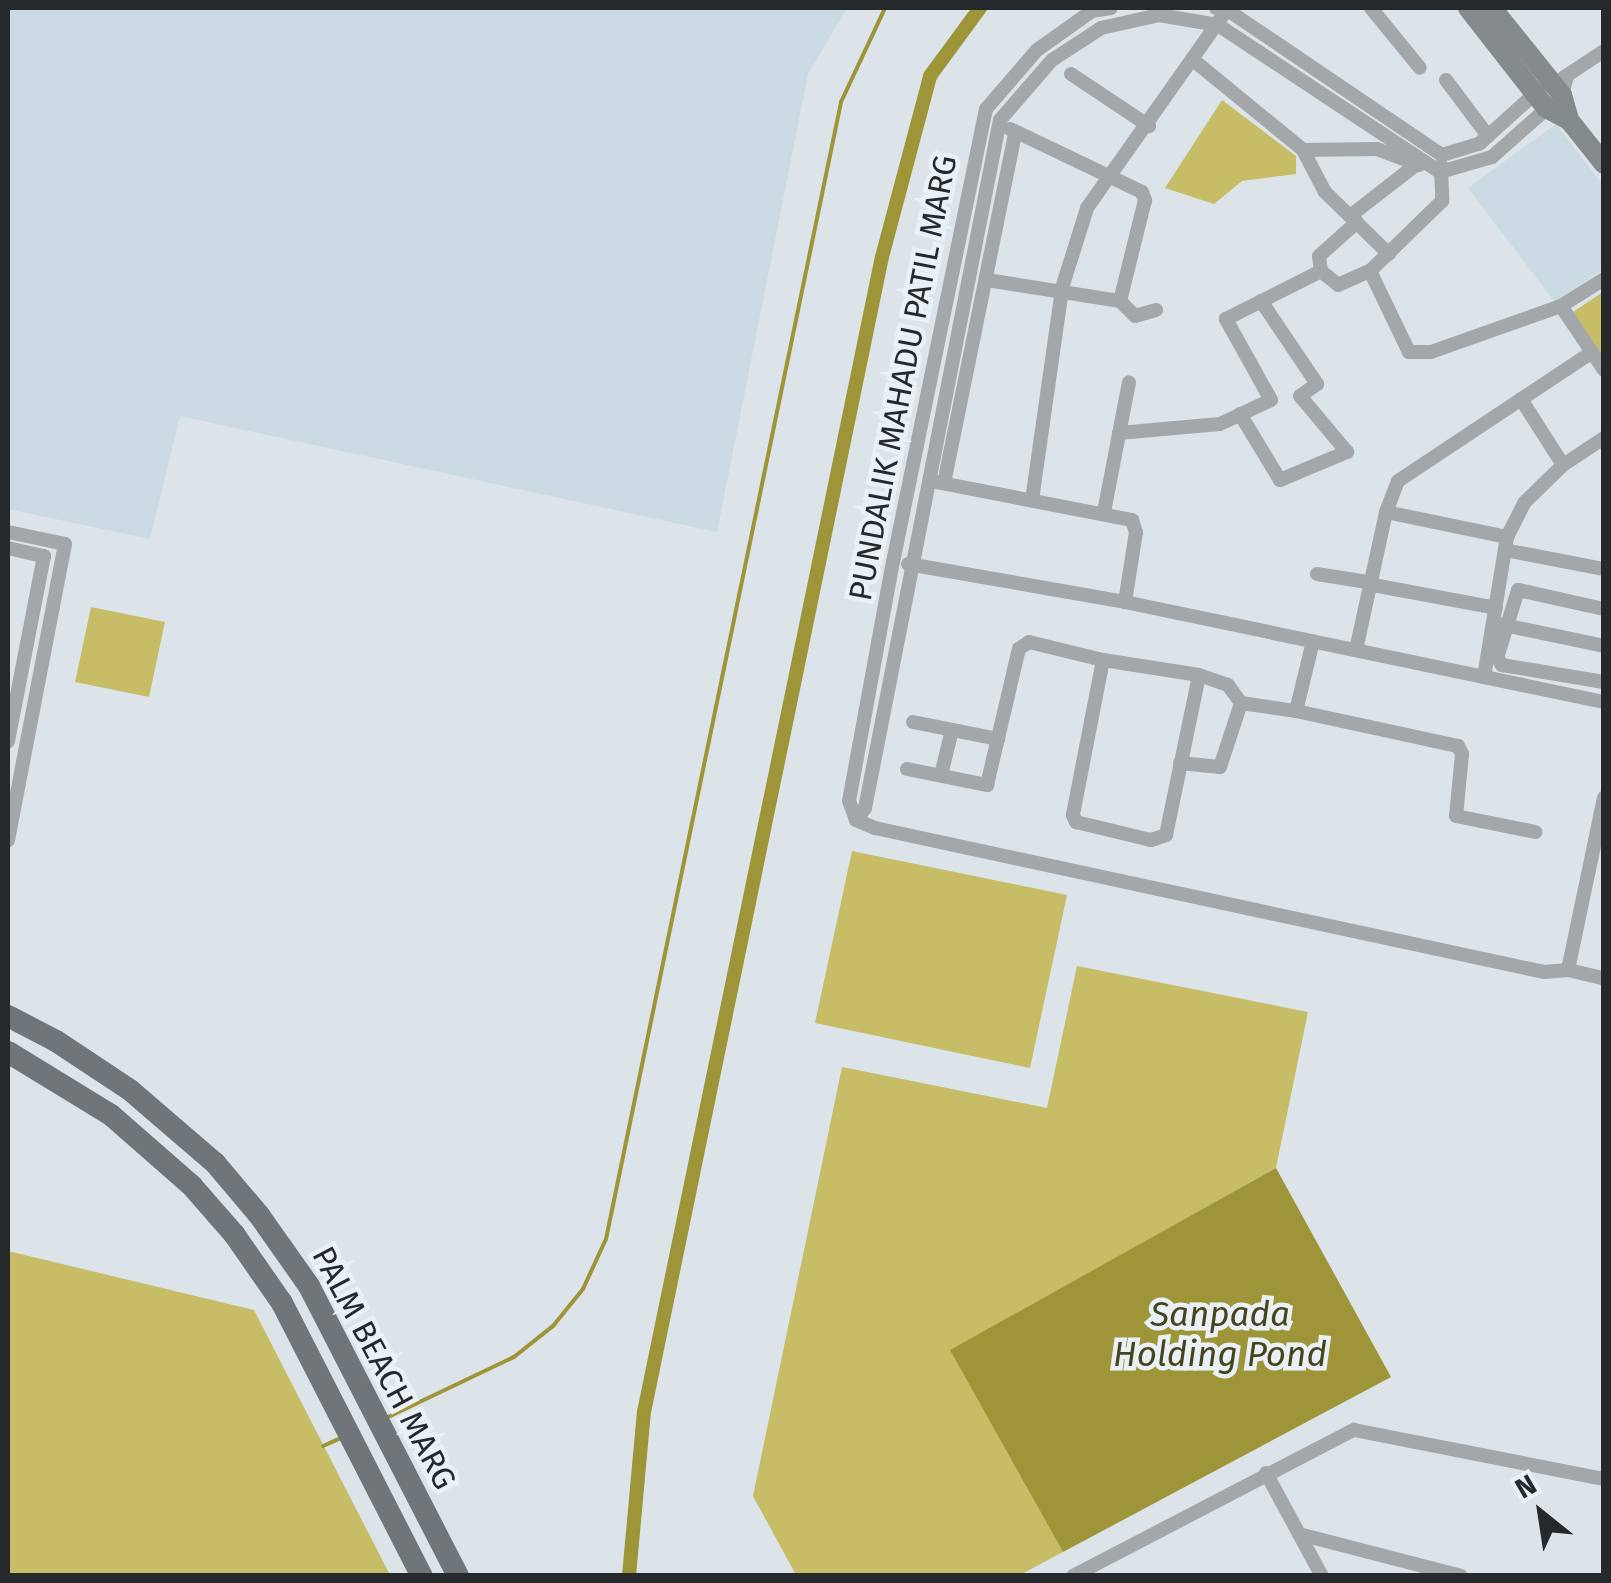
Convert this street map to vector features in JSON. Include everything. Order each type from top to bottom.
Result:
[{"type":"main road","points":[[1468,8],[1552,91]]},
{"type":"main road","points":[[1492,8],[1604,164]]},
{"type":"main road","name":"PALM BEACH MARG","points":[[8,1016],[56,1041],[130,1090],[215,1164],[259,1215],[310,1286],[458,1576]]},
{"type":"main road","name":"PALM BEACH MARG","points":[[8,1052],[111,1115],[192,1186],[282,1303],[422,1576]]},
{"type":"street","name":"PUNDALIK MAHADU PATIL MARG","points":[[856,820],[865,808],[914,565],[918,478],[986,109],[1037,50],[1092,11],[1111,8]]},
{"type":"street","points":[[1032,500],[1062,288],[1087,208],[1218,26],[1223,8],[1442,155]]},
{"type":"street","points":[[1371,8],[1420,68]]},
{"type":"street","name":"PUNDALIK MAHADU PATIL MARG","points":[[856,820],[849,801],[893,562],[918,478],[1000,120],[1052,60],[1101,28],[1159,15],[1218,26],[1440,172]]},
{"type":"street","points":[[1442,155],[1479,144],[1604,50]]},
{"type":"street","points":[[1192,59],[1303,150],[1326,192],[1389,254]]},
{"type":"street","points":[[1071,74],[1149,126]]},
{"type":"street","points":[[1446,80],[1488,136]]},
{"type":"street","points":[[1303,150],[1376,149],[1440,172],[1492,157],[1552,91]]},
{"type":"street","points":[[986,109],[1015,133],[1107,179],[1138,187],[1145,200],[1120,301]]},
{"type":"street","points":[[944,483],[1015,133]]},
{"type":"street","points":[[1417,164],[1354,219],[1319,256],[1321,271],[1338,285],[1370,271],[1442,202],[1442,155]]},
{"type":"street","points":[[1119,432],[1220,424],[1271,400],[1226,319],[1321,271]]},
{"type":"street","points":[[1370,271],[1403,346],[1417,354],[1560,306],[1604,279]]},
{"type":"street","points":[[987,280],[1062,288],[1120,301],[1134,316],[1156,310]]},
{"type":"street","points":[[1240,414],[1280,480],[1347,452],[1300,396],[1317,384],[1261,301]]},
{"type":"street","points":[[1560,306],[1604,370]]},
{"type":"street","points":[[1356,650],[1386,512],[1398,480],[1592,352]]},
{"type":"street","points":[[1104,512],[1128,382]]},
{"type":"street","points":[[1521,399],[1563,465]]},
{"type":"street","points":[[1604,438],[1563,465],[1524,503],[1506,544],[1497,658],[1502,665],[1604,682]]},
{"type":"street","points":[[918,478],[1126,517],[1135,526],[1124,602]]},
{"type":"street","points":[[1386,512],[1604,569]]},
{"type":"street","points":[[8,532],[65,544]]},
{"type":"street","points":[[8,548],[44,556],[65,544]]},
{"type":"street","points":[[8,842],[65,544]]},
{"type":"street","points":[[8,742],[44,556]]},
{"type":"street","points":[[893,562],[1124,602],[1604,702]]},
{"type":"street","points":[[1317,574],[1373,584],[1604,646]]},
{"type":"street","points":[[1484,677],[1498,619],[1518,590],[1604,609]]},
{"type":"street","points":[[1296,712],[1313,641]]},
{"type":"street","points":[[907,769],[987,785],[1021,644],[1029,642],[1103,660],[1199,675],[1228,684],[1241,703],[1458,746],[1462,754],[1456,816],[1535,832]]},
{"type":"street","points":[[1103,660],[1073,815],[1076,822],[1159,840],[1170,821],[1199,675]]},
{"type":"street","points":[[1180,763],[1220,767],[1241,703]]},
{"type":"street","points":[[913,722],[998,739]]},
{"type":"street","points":[[941,776],[952,730]]},
{"type":"street","points":[[1568,970],[1604,798]]},
{"type":"street","points":[[856,820],[875,828],[1525,968],[1568,970],[1604,978]]},
{"type":"street","points":[[1073,1576],[1354,1430],[1604,1479]]},
{"type":"street","points":[[1266,1473],[1322,1576]]},
{"type":"street","points":[[1299,1534],[1461,1576]]},
{"type":"shaded area","points":[[8,8],[847,8],[808,74],[717,532],[180,416],[150,539],[8,509]]},
{"type":"shaded area","points":[[1222,100],[1296,156],[1296,174],[1242,181],[1214,204],[1165,188]]},
{"type":"shaded area","points":[[1556,124],[1603,185],[1603,269],[1555,302],[1468,188]]},
{"type":"shaded area","points":[[1603,292],[1603,356],[1573,312]]},
{"type":"shaded area","points":[[91,607],[165,622],[149,697],[75,682]]},
{"type":"shaded area","points":[[852,851],[1067,895],[1030,1068],[815,1023]]},
{"type":"shaded area","points":[[1077,966],[1308,1012],[1276,1168],[951,1350],[1063,1552],[1020,1575],[796,1575],[753,1496],[842,1067],[1047,1108]]},
{"type":"shaded area","points":[[8,1251],[254,1310],[390,1575],[8,1575]]},
{"type":"water","name":"Sanpada Holding Pond","points":[[1276,1168],[1391,1377],[1063,1552],[950,1350]]},
{"type":"waterway","points":[[386,1418],[514,1357],[553,1326],[583,1289],[606,1239],[841,102],[885,8]]},
{"type":"waterway","points":[[629,1576],[644,1412],[882,257],[930,76],[980,8]]},
{"type":"waterway","points":[[323,1446],[341,1438]]}]
